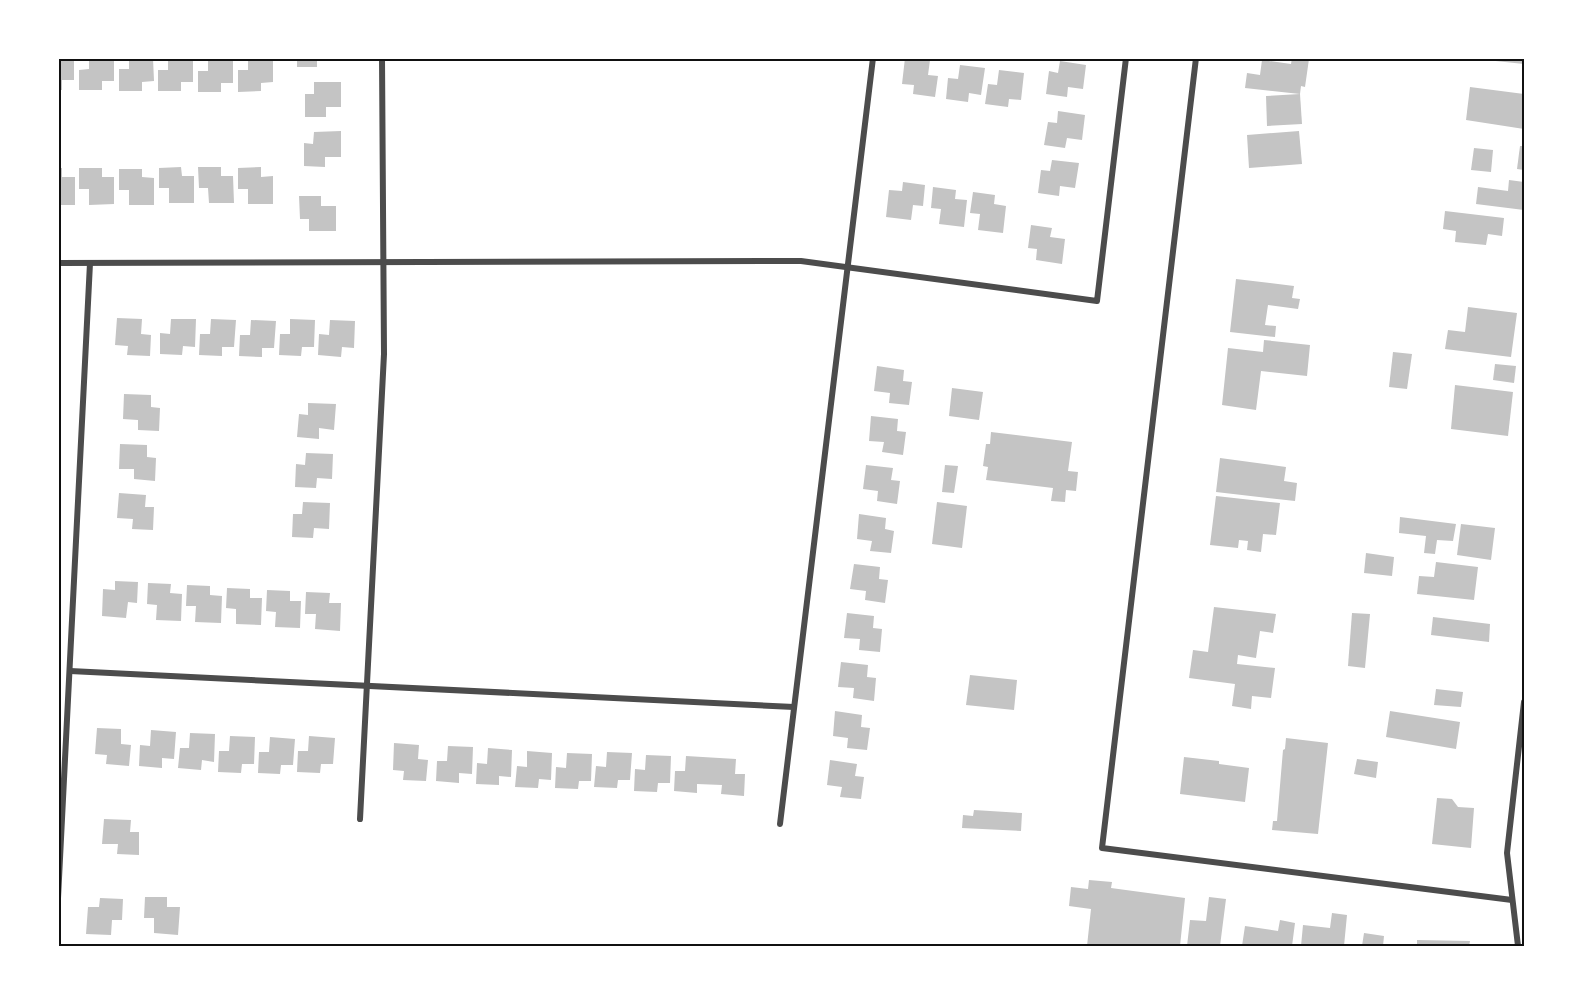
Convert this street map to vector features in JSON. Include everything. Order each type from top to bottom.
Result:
[{"type":"street","points":[[360,819],[384,354],[382,58]]},
{"type":"street","points":[[780,824],[873,58]]},
{"type":"street","points":[[58,263],[801,261],[1097,301],[1126,58]]},
{"type":"street","points":[[1196,58],[1102,848],[1512,900]]},
{"type":"street","points":[[58,898],[90,263]]},
{"type":"street","points":[[70,671],[794,707]]},
{"type":"street","points":[[1518,946],[1507,853],[1524,702]]},
{"type":"building","points":[[58,58],[74,58],[74,80],[62,80],[62,90],[58,90]]},
{"type":"building","points":[[89,58],[114,58],[114,81],[102,81],[102,90],[79,90],[79,70],[89,69]]},
{"type":"building","points":[[129,58],[153,58],[154,81],[142,82],[142,91],[119,91],[119,69],[129,69]]},
{"type":"building","points":[[168,58],[193,58],[193,82],[181,82],[181,91],[158,91],[158,70],[168,70]]},
{"type":"building","points":[[208,58],[233,58],[233,83],[221,83],[221,92],[198,92],[198,71],[208,71]]},
{"type":"building","points":[[248,58],[273,58],[273,82],[261,83],[261,91],[238,92],[238,70],[248,70]]},
{"type":"building","points":[[297,58],[317,58],[317,67],[297,67]]},
{"type":"building","points":[[905,58],[930,60],[928,75],[938,76],[935,97],[913,94],[914,85],[902,84]]},
{"type":"building","points":[[1292,58],[1309,59],[1305,87],[1301,86],[1300,94],[1245,88],[1247,73],[1260,75],[1262,60],[1291,64]]},
{"type":"building","points":[[1486,58],[1524,58],[1524,64],[1486,60]]},
{"type":"building","points":[[1060,61],[1086,65],[1083,89],[1068,87],[1067,97],[1046,94],[1049,71],[1058,73]]},
{"type":"building","points":[[960,65],[985,68],[981,95],[969,93],[968,102],[946,99],[948,78],[958,79]]},
{"type":"building","points":[[999,70],[1024,73],[1021,100],[1009,99],[1008,107],[985,104],[988,84],[997,85]]},
{"type":"building","points":[[314,82],[341,82],[341,107],[326,107],[326,117],[305,117],[305,94],[314,94]]},
{"type":"building","points":[[1470,87],[1524,94],[1524,129],[1466,120]]},
{"type":"building","points":[[1300,94],[1302,124],[1267,126],[1266,96]]},
{"type":"building","points":[[1058,111],[1085,115],[1082,140],[1067,138],[1065,148],[1044,145],[1048,122],[1057,123]]},
{"type":"building","points":[[341,131],[341,157],[325,157],[325,167],[304,166],[304,143],[313,144],[314,132]]},
{"type":"building","points":[[1299,131],[1302,164],[1249,168],[1247,135]]},
{"type":"building","points":[[1520,146],[1524,146],[1524,170],[1517,169]]},
{"type":"building","points":[[1474,148],[1493,150],[1491,172],[1471,170]]},
{"type":"building","points":[[1052,160],[1079,163],[1075,188],[1060,186],[1059,196],[1038,193],[1041,170],[1050,171]]},
{"type":"building","points":[[181,167],[182,176],[194,176],[194,203],[169,203],[169,188],[159,188],[159,168]]},
{"type":"building","points":[[198,167],[221,167],[221,176],[233,176],[234,203],[209,203],[208,188],[199,188]]},
{"type":"building","points":[[261,167],[261,177],[273,176],[273,204],[248,204],[248,189],[238,189],[238,168]]},
{"type":"building","points":[[58,168],[62,168],[62,177],[75,177],[75,205],[58,205]]},
{"type":"building","points":[[79,168],[102,168],[102,177],[114,177],[114,204],[89,205],[89,189],[79,189]]},
{"type":"building","points":[[119,169],[142,169],[142,177],[154,178],[154,205],[129,205],[129,190],[119,190]]},
{"type":"building","points":[[1509,180],[1524,182],[1524,210],[1476,204],[1478,187],[1508,191]]},
{"type":"building","points":[[903,182],[925,185],[923,206],[913,205],[911,220],[886,217],[889,190],[902,191]]},
{"type":"building","points":[[933,187],[956,190],[955,199],[967,200],[964,227],[939,224],[941,209],[931,208]]},
{"type":"building","points":[[973,192],[995,195],[994,204],[1006,206],[1003,233],[978,230],[980,214],[970,213]]},
{"type":"building","points":[[299,196],[321,196],[321,206],[336,206],[336,231],[309,231],[309,219],[300,219]]},
{"type":"building","points":[[1445,211],[1504,218],[1502,236],[1488,234],[1486,245],[1455,242],[1456,231],[1443,229]]},
{"type":"building","points":[[1031,225],[1052,228],[1050,237],[1065,239],[1062,264],[1036,260],[1037,249],[1028,248]]},
{"type":"building","points":[[1236,279],[1294,286],[1292,298],[1300,299],[1298,309],[1268,305],[1265,325],[1276,326],[1275,337],[1230,332]]},
{"type":"building","points":[[1468,307],[1517,313],[1511,357],[1445,349],[1448,330],[1465,332]]},
{"type":"building","points":[[117,318],[142,319],[141,334],[151,335],[150,356],[127,355],[128,346],[115,345]]},
{"type":"building","points":[[171,319],[196,319],[195,347],[183,346],[182,355],[160,354],[160,333],[170,334]]},
{"type":"building","points":[[211,319],[236,320],[234,347],[222,347],[222,356],[199,355],[200,334],[210,334]]},
{"type":"building","points":[[290,319],[315,320],[314,347],[302,347],[301,356],[279,355],[280,334],[290,334]]},
{"type":"building","points":[[251,320],[276,321],[274,348],[262,348],[262,357],[239,356],[240,335],[250,335]]},
{"type":"building","points":[[330,320],[355,321],[354,348],[342,347],[341,357],[318,355],[319,334],[329,335]]},
{"type":"building","points":[[1264,340],[1310,345],[1307,376],[1261,371],[1256,410],[1222,405],[1228,348],[1263,352]]},
{"type":"building","points":[[1393,352],[1412,354],[1407,389],[1389,387]]},
{"type":"building","points":[[1495,364],[1516,366],[1514,383],[1493,380]]},
{"type":"building","points":[[877,366],[904,370],[903,381],[912,382],[909,405],[889,403],[890,393],[874,391]]},
{"type":"building","points":[[1455,385],[1513,392],[1508,436],[1451,429]]},
{"type":"building","points":[[952,388],[983,392],[979,420],[949,416]]},
{"type":"building","points":[[124,394],[151,395],[151,407],[160,408],[159,431],[138,430],[138,420],[123,419]]},
{"type":"building","points":[[308,403],[336,404],[334,430],[319,428],[319,439],[297,437],[299,414],[308,415]]},
{"type":"building","points":[[871,416],[898,419],[897,431],[906,432],[903,455],[882,452],[884,442],[869,441]]},
{"type":"building","points":[[991,432],[1072,442],[1068,471],[1078,472],[1076,491],[1066,490],[1065,502],[1051,501],[1053,488],[986,480],[988,467],[983,466],[986,444],[990,444]]},
{"type":"building","points":[[120,444],[147,445],[147,457],[156,458],[155,481],[134,479],[134,469],[119,469]]},
{"type":"building","points":[[306,453],[333,454],[332,479],[317,478],[316,488],[295,487],[296,464],[305,465]]},
{"type":"building","points":[[1220,458],[1286,467],[1284,481],[1297,483],[1295,501],[1216,492]]},
{"type":"building","points":[[866,465],[893,468],[891,480],[900,481],[897,504],[877,501],[878,491],[863,489]]},
{"type":"building","points":[[945,465],[958,466],[954,493],[942,492]]},
{"type":"building","points":[[119,493],[146,495],[145,507],[154,507],[153,530],[132,529],[133,519],[117,518]]},
{"type":"building","points":[[1216,496],[1280,503],[1276,535],[1263,534],[1261,552],[1247,550],[1248,541],[1239,540],[1238,548],[1210,545]]},
{"type":"building","points":[[303,502],[330,503],[329,529],[314,528],[313,538],[292,537],[293,514],[302,514]]},
{"type":"building","points":[[937,502],[967,506],[962,548],[932,544]]},
{"type":"building","points":[[859,514],[886,518],[885,529],[894,531],[891,553],[870,551],[872,541],[857,539]]},
{"type":"building","points":[[1400,517],[1456,524],[1453,541],[1437,540],[1435,554],[1424,553],[1426,536],[1399,533]]},
{"type":"building","points":[[1461,524],[1495,528],[1491,560],[1457,555]]},
{"type":"building","points":[[1366,553],[1394,557],[1392,576],[1364,573]]},
{"type":"building","points":[[1436,562],[1478,567],[1474,600],[1417,594],[1419,576],[1434,577]]},
{"type":"building","points":[[854,564],[880,567],[879,579],[888,580],[885,603],[865,600],[866,591],[850,589]]},
{"type":"building","points":[[115,581],[138,582],[137,603],[128,602],[126,618],[102,616],[103,589],[115,590]]},
{"type":"building","points":[[148,583],[171,584],[170,593],[182,594],[181,621],[156,620],[157,605],[147,604]]},
{"type":"building","points":[[187,585],[210,586],[210,595],[222,596],[221,623],[195,622],[196,606],[186,606]]},
{"type":"building","points":[[227,588],[250,589],[250,598],[262,598],[261,625],[236,624],[236,609],[226,608]]},
{"type":"building","points":[[267,590],[290,591],[290,601],[301,601],[300,628],[275,627],[276,612],[266,611]]},
{"type":"building","points":[[306,592],[330,593],[329,603],[341,603],[340,631],[315,629],[316,614],[305,614]]},
{"type":"building","points":[[1214,607],[1276,614],[1273,633],[1260,631],[1256,658],[1238,655],[1237,664],[1275,668],[1271,698],[1252,696],[1251,709],[1232,706],[1235,684],[1189,678],[1193,650],[1208,652]]},
{"type":"building","points":[[847,613],[874,616],[873,628],[882,629],[880,652],[859,650],[860,639],[844,638]]},
{"type":"building","points":[[1352,613],[1370,614],[1365,668],[1348,666]]},
{"type":"building","points":[[1433,617],[1490,624],[1489,642],[1431,635]]},
{"type":"building","points":[[841,662],[868,665],[867,677],[876,678],[874,701],[853,698],[854,688],[838,687]]},
{"type":"building","points":[[970,675],[1017,680],[1014,710],[966,705]]},
{"type":"building","points":[[1436,689],[1463,692],[1461,707],[1434,705]]},
{"type":"building","points":[[835,711],[862,715],[861,727],[870,728],[867,750],[847,748],[848,738],[833,736]]},
{"type":"building","points":[[1390,711],[1460,722],[1456,749],[1386,737]]},
{"type":"building","points":[[97,728],[121,729],[121,744],[131,745],[129,766],[106,764],[107,755],[95,754]]},
{"type":"building","points":[[151,730],[176,732],[174,759],[162,758],[162,768],[139,766],[140,745],[150,746]]},
{"type":"building","points":[[190,733],[215,734],[214,762],[202,760],[201,770],[178,768],[180,748],[189,748]]},
{"type":"building","points":[[230,736],[255,737],[254,764],[242,764],[241,773],[218,772],[219,751],[229,751]]},
{"type":"building","points":[[309,736],[335,738],[333,764],[321,764],[320,773],[297,772],[298,751],[308,751]]},
{"type":"building","points":[[270,737],[295,739],[293,765],[281,765],[280,774],[258,773],[259,752],[269,752]]},
{"type":"building","points":[[1286,738],[1328,743],[1318,834],[1272,830],[1273,821],[1277,821]]},
{"type":"building","points":[[394,743],[419,745],[418,759],[428,760],[426,781],[403,780],[404,771],[393,770]]},
{"type":"building","points":[[448,746],[473,747],[472,774],[459,773],[459,783],[436,781],[437,761],[447,761]]},
{"type":"building","points":[[488,748],[512,750],[511,777],[499,776],[499,785],[476,784],[477,763],[487,764]]},
{"type":"building","points":[[527,751],[552,753],[551,780],[539,779],[538,788],[515,787],[517,766],[527,767]]},
{"type":"building","points":[[607,752],[632,753],[630,780],[618,780],[617,788],[594,787],[596,766],[606,767]]},
{"type":"building","points":[[567,753],[592,754],[591,781],[579,781],[578,789],[555,788],[556,767],[566,768]]},
{"type":"building","points":[[646,755],[671,756],[670,783],[658,783],[657,792],[634,791],[635,769],[645,770]]},
{"type":"building","points":[[686,756],[736,759],[735,774],[745,774],[744,796],[721,794],[722,785],[697,784],[697,793],[674,791],[675,771],[685,771]]},
{"type":"building","points":[[1184,757],[1219,761],[1219,764],[1249,768],[1245,802],[1180,794]]},
{"type":"building","points":[[1357,759],[1378,762],[1376,778],[1354,774]]},
{"type":"building","points":[[830,760],[857,764],[855,776],[864,777],[861,799],[840,797],[842,787],[827,785]]},
{"type":"building","points":[[1437,798],[1452,799],[1458,807],[1474,808],[1471,848],[1432,844]]},
{"type":"building","points":[[974,810],[1022,813],[1021,831],[962,828],[963,815],[973,816]]},
{"type":"building","points":[[104,819],[131,820],[130,832],[139,832],[139,855],[117,854],[118,844],[102,844]]},
{"type":"building","points":[[1089,880],[1112,882],[1111,888],[1185,898],[1180,946],[1087,946],[1091,909],[1069,906],[1071,887],[1088,889]]},
{"type":"building","points":[[145,897],[167,897],[167,907],[180,907],[178,935],[154,933],[154,918],[144,918]]},
{"type":"building","points":[[1209,897],[1226,899],[1220,946],[1187,946],[1190,920],[1206,921]]},
{"type":"building","points":[[100,898],[123,899],[122,920],[112,920],[111,935],[86,934],[88,907],[99,907]]},
{"type":"building","points":[[1332,913],[1347,915],[1344,946],[1301,946],[1303,925],[1330,928]]},
{"type":"building","points":[[1280,920],[1295,923],[1292,946],[1277,944],[1277,946],[1242,946],[1245,926],[1278,931]]},
{"type":"building","points":[[1364,933],[1384,936],[1383,946],[1362,946]]},
{"type":"building","points":[[1417,940],[1470,941],[1469,946],[1417,946]]}]
